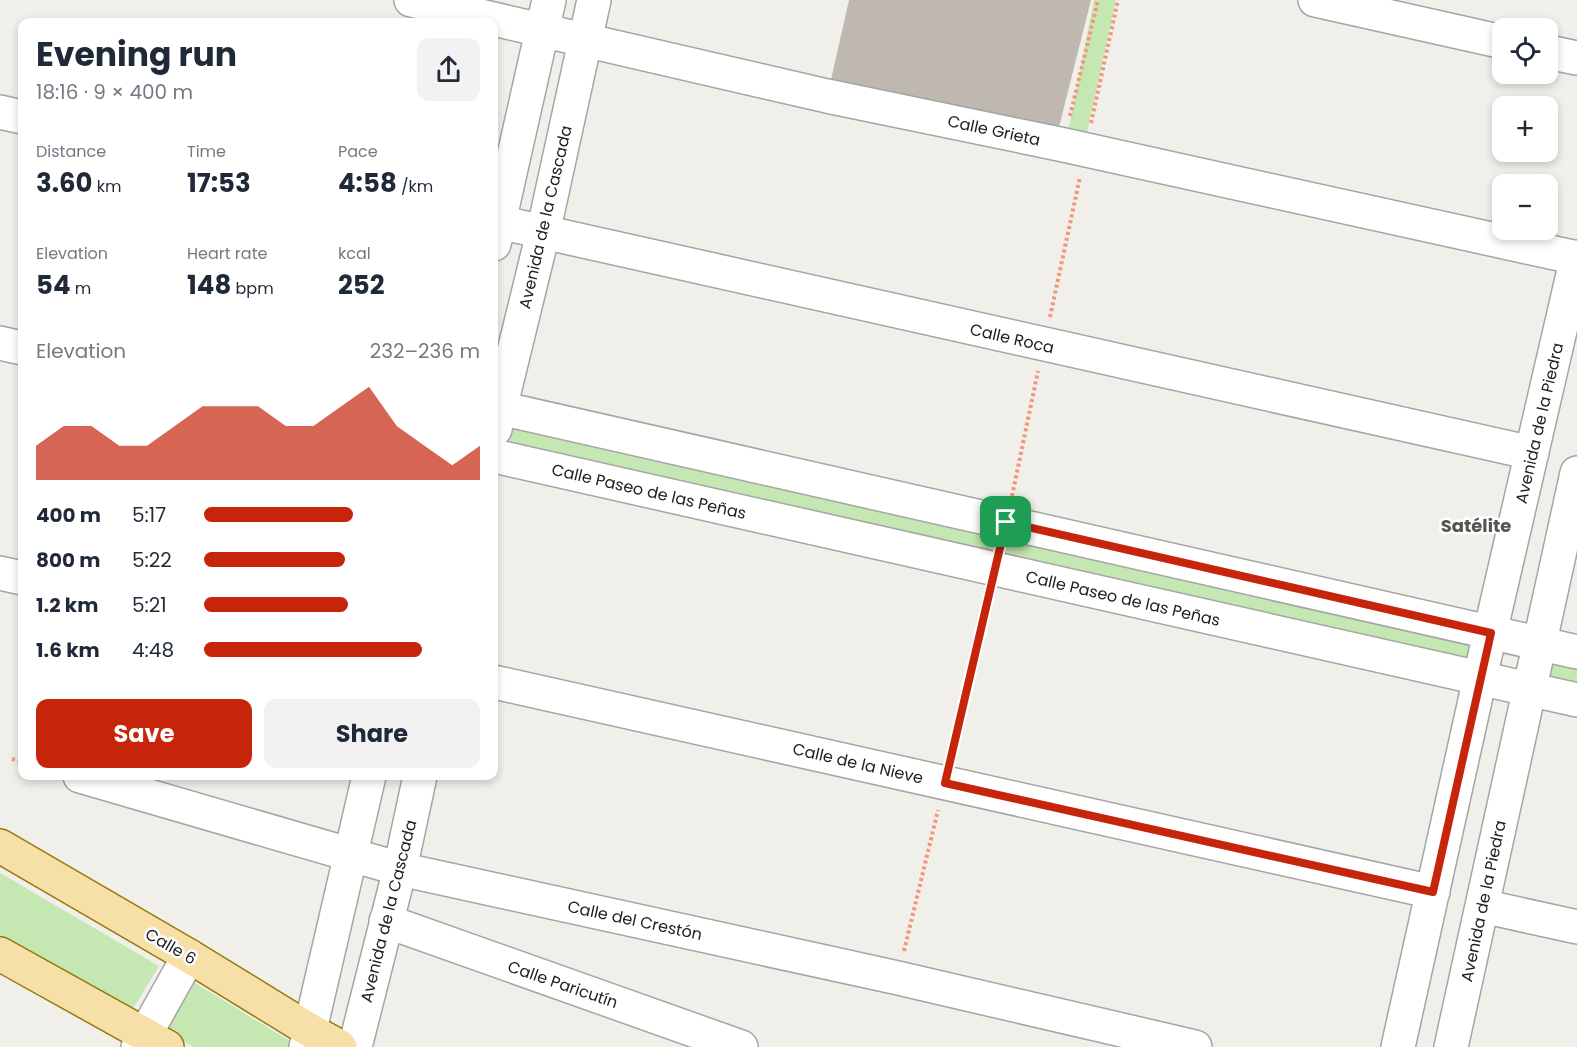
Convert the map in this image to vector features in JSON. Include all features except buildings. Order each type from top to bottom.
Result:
[{"type":"main road","name":"Calle 6","points":[[0,846],[184,965],[309,1039],[340,1047]]},
{"type":"main road","points":[[0,954],[151,1036]]},
{"type":"street","name":"Calle Grieta","points":[[411,0],[546,15],[585,40],[828,96],[1075,147],[1577,257]]},
{"type":"street","name":"Avenida de la Cascada","points":[[498,417],[543,233],[594,0]]},
{"type":"street","points":[[1315,0],[1492,40]]},
{"type":"street","points":[[498,216],[546,15]]},
{"type":"street","points":[[1558,54],[1577,58]]},
{"type":"street","points":[[0,112],[18,116]]},
{"type":"street","name":"Calle Roca","points":[[498,229],[543,233],[1532,453]]},
{"type":"street","name":"Avenida de la Piedra","points":[[1398,1047],[1577,257]]},
{"type":"street","points":[[0,343],[18,347]]},
{"type":"street","points":[[498,421],[1006,522],[1577,652]]},
{"type":"street","name":"Calle Paseo de las Peñas","points":[[498,457],[1577,700]]},
{"type":"street","name":"Avenida de la Piedra","points":[[1451,1047],[1577,473]]},
{"type":"street","points":[[0,573],[18,577]]},
{"type":"street","name":"Calle de la Nieve","points":[[498,683],[1433,892]]},
{"type":"street","name":"Calle del Crestón","points":[[94,780],[400,868],[898,978],[1195,1047]]},
{"type":"street","points":[[309,1039],[368,780]]},
{"type":"street","name":"Avenida de la Cascada","points":[[355,1047],[400,868],[419,780]]},
{"type":"street","points":[[1482,906],[1577,927]]},
{"type":"street","name":"Calle Paricutín","points":[[386,921],[741,1047]]},
{"type":"street","points":[[151,1036],[184,965]]},
{"type":"street","points":[[1410,996],[1460,1007]]},
{"type":"path","points":[[1006,522],[1044,345],[1098,0]]},
{"type":"path","points":[[1075,147],[1118,0]]},
{"type":"path","points":[[898,978],[995,569]]},
{"type":"path","points":[[12,759],[18,761]]},
{"type":"green space","points":[[1094,0],[1116,0],[1084,146],[1066,143]]},
{"type":"green space","points":[[499,418],[1472,633],[1468,666],[498,447]]},
{"type":"green space","points":[[1542,646],[1577,654],[1577,697],[1533,687]]},
{"type":"green space","points":[[0,873],[159,966],[131,1012],[0,937]]},
{"type":"green space","points":[[187,978],[293,1043],[292,1047],[194,1047],[160,1028]]},
{"type":"district","name":"Satélite","points":[[1476,526]]},
{"type":"route","points":[[1006,522],[1491,633],[1433,892],[945,783],[1006,522]]}]
